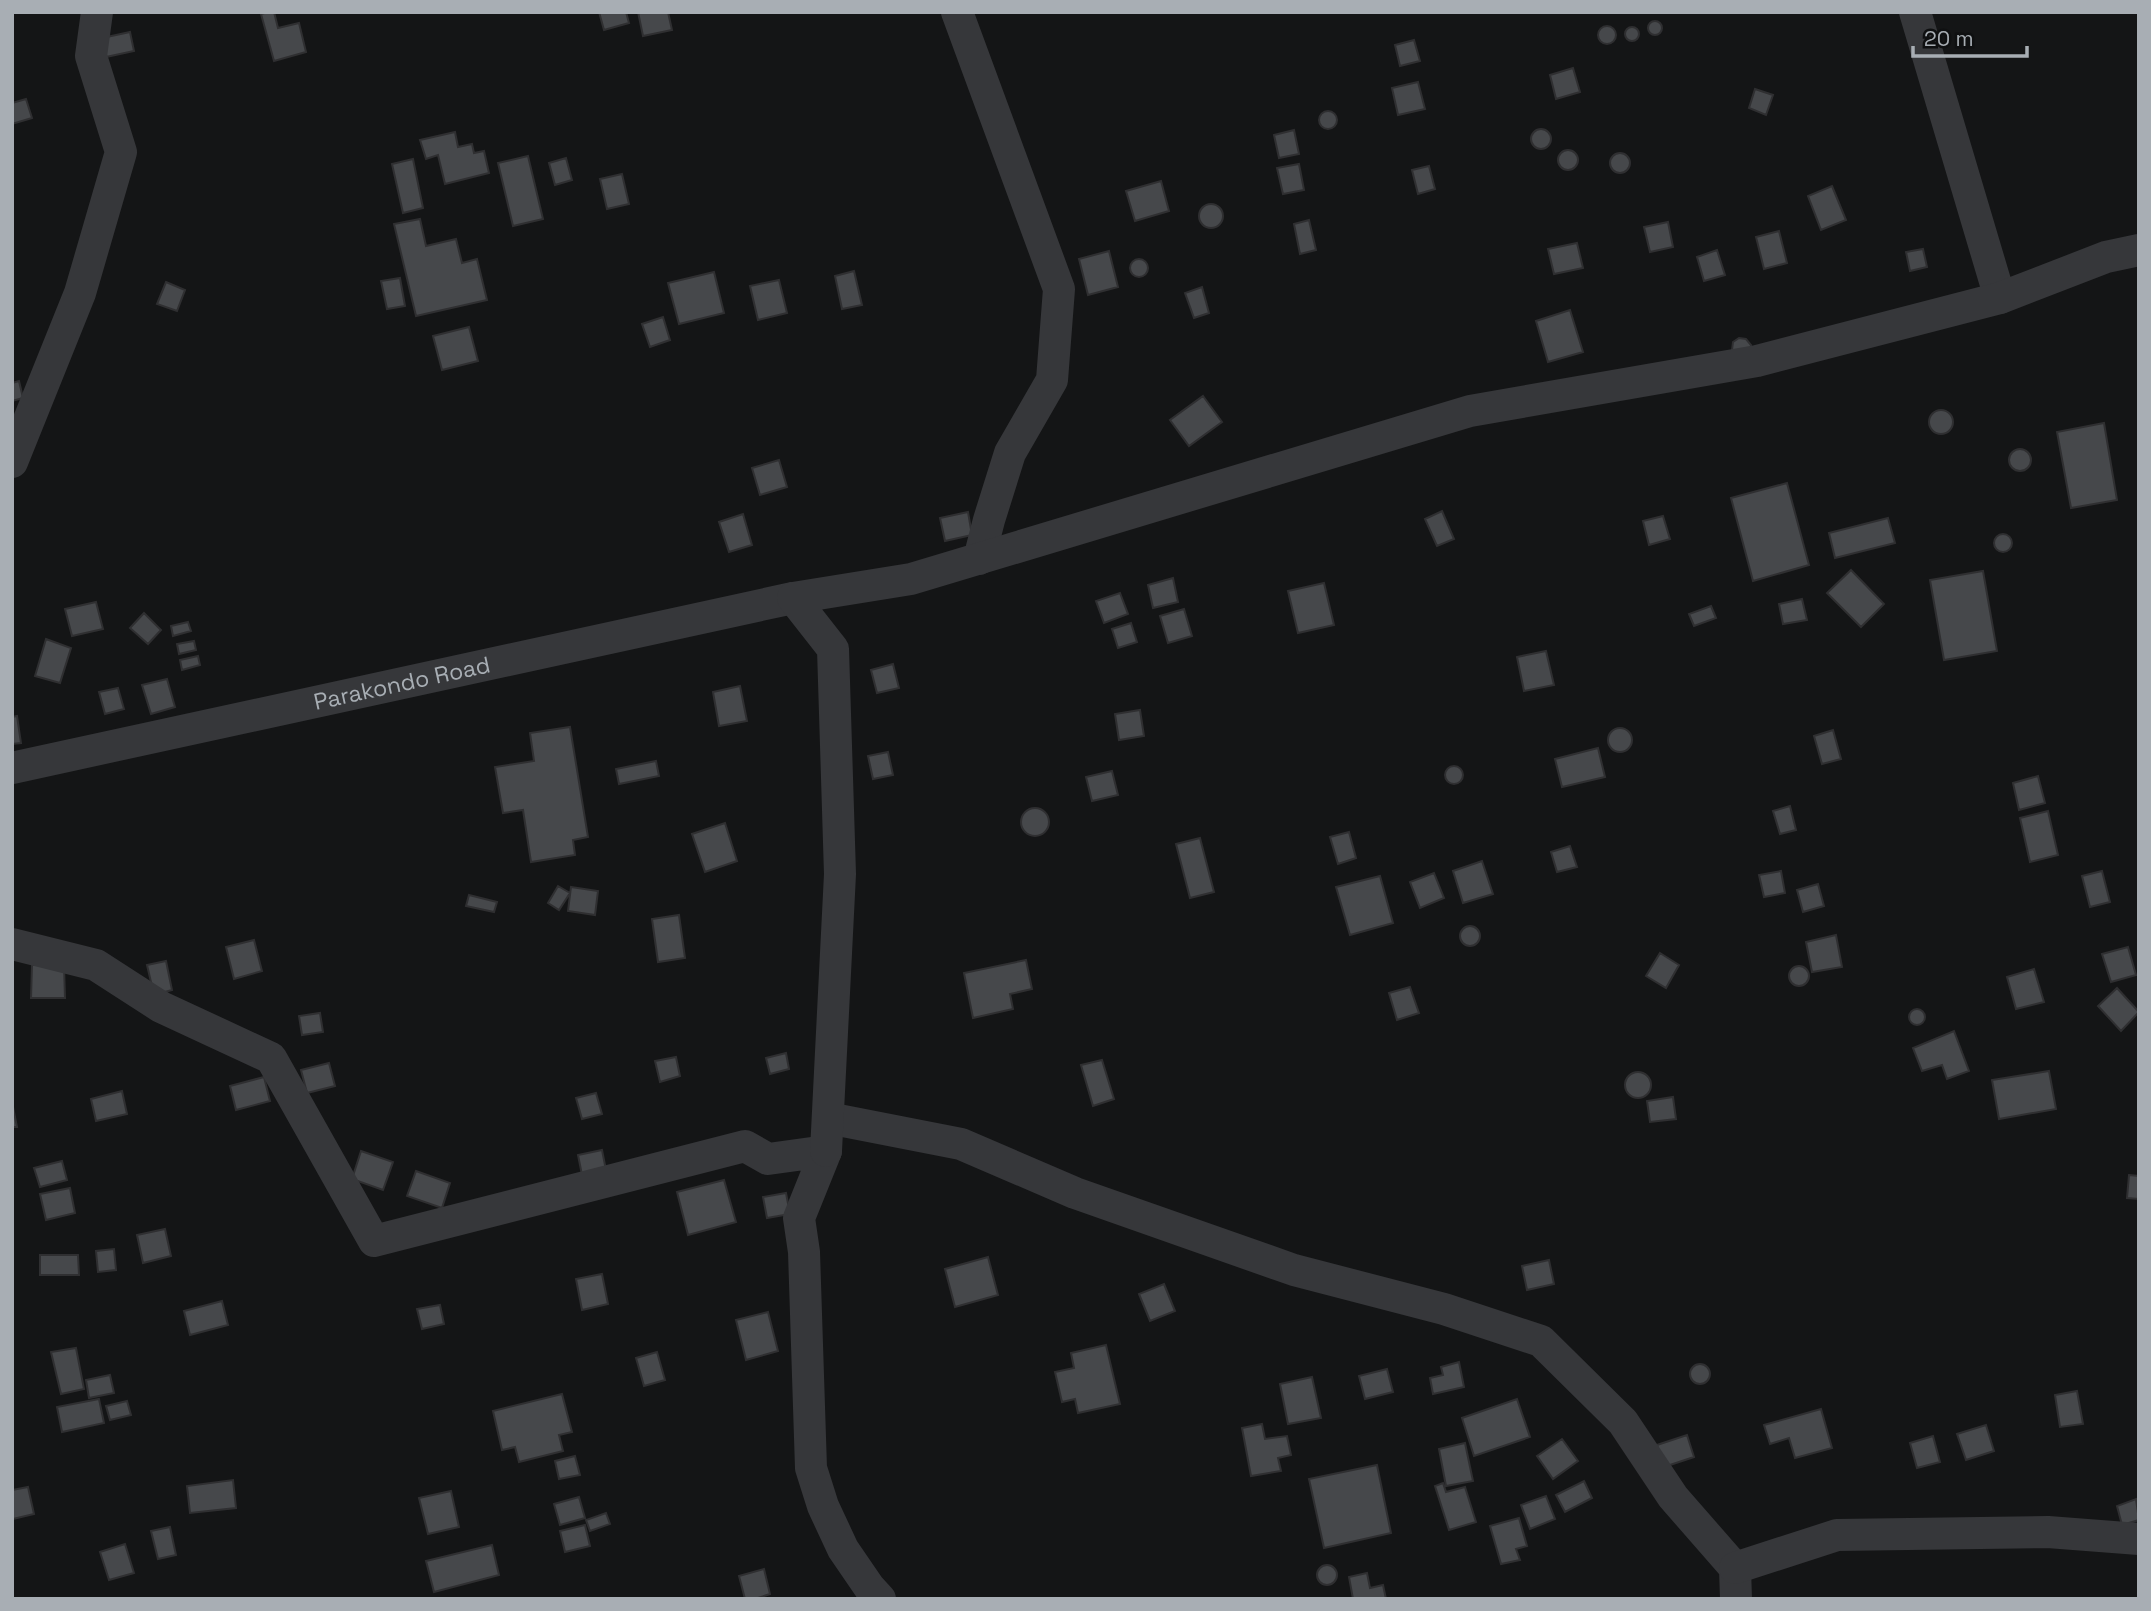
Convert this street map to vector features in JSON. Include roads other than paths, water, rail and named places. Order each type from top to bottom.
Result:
[{"type":"street","points":[[12,462],[80,293],[121,152],[90,56],[97,12]]},
{"type":"street","points":[[957,12],[1059,289],[1052,380],[1010,453],[979,559]]},
{"type":"street","points":[[1915,12],[2000,298]]},
{"type":"street","name":"Parakondo Road","points":[[12,768],[793,598],[911,579],[1471,411],[1757,361],[2000,298],[2106,257],[2139,250]]},
{"type":"street","points":[[793,598],[833,649],[840,874],[826,1151],[799,1218],[804,1252],[811,1468],[823,1506],[843,1549],[880,1599]]},
{"type":"street","points":[[12,944],[96,965],[161,1007],[271,1058],[374,1241],[745,1146],[768,1158],[826,1151]]},
{"type":"street","points":[[828,1118],[961,1144],[1075,1193],[1294,1270],[1444,1309],[1541,1340],[1623,1422],[1735,1583],[1837,1535],[2048,1532],[2139,1539]]}]
